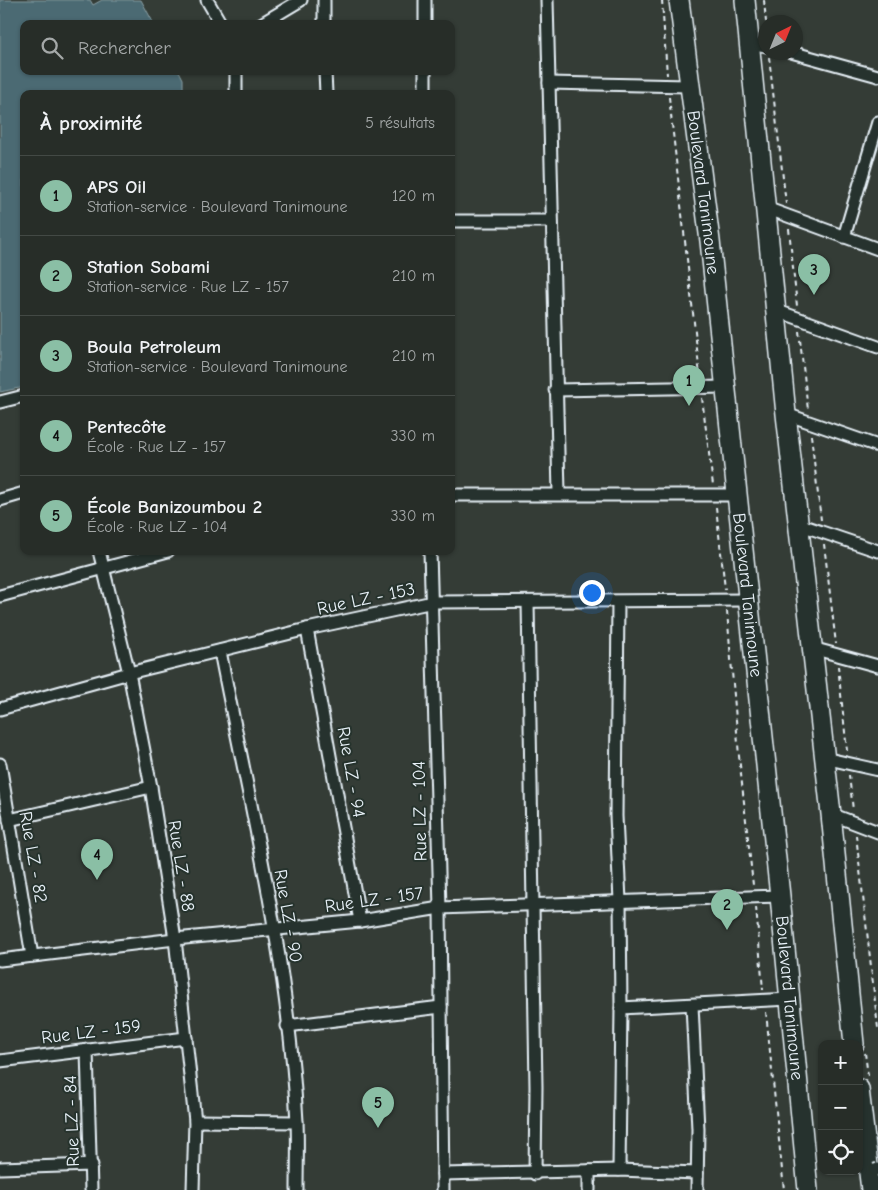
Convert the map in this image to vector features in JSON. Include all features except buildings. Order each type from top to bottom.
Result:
[{"type":"main road","name":"Boulevard Tanimoune","points":[[679,0],[688,86],[710,241],[726,388],[780,896],[808,1190]]},
{"type":"main road","points":[[745,0],[758,44]]},
{"type":"main road","points":[[759,60],[766,208],[775,310],[831,814],[854,1040]]},
{"type":"main road","points":[[863,1114],[873,1175]]},
{"type":"street","points":[[207,0],[219,20]]},
{"type":"street","points":[[268,20],[301,0]]},
{"type":"street","points":[[324,0],[324,20]]},
{"type":"street","points":[[425,0],[425,20]]},
{"type":"street","points":[[547,0],[559,493]]},
{"type":"street","points":[[803,55],[878,76]]},
{"type":"street","points":[[236,75],[236,90]]},
{"type":"street","points":[[325,75],[326,90]]},
{"type":"street","points":[[425,75],[425,90]]},
{"type":"street","points":[[549,83],[688,86]]},
{"type":"street","points":[[844,237],[878,122]]},
{"type":"street","points":[[766,208],[878,249]]},
{"type":"street","points":[[455,221],[551,221]]},
{"type":"street","points":[[775,310],[878,347]]},
{"type":"street","points":[[555,390],[726,388]]},
{"type":"street","points":[[0,402],[20,397]]},
{"type":"street","points":[[786,414],[878,446]]},
{"type":"street","points":[[455,495],[559,493],[737,495]]},
{"type":"street","points":[[0,500],[20,494]]},
{"type":"street","points":[[798,524],[878,551]]},
{"type":"street","name":"Rue LZ - 88","points":[[100,555],[129,674],[151,787],[175,939],[195,1120],[193,1190]]},
{"type":"street","points":[[0,596],[153,555]]},
{"type":"street","name":"Rue LZ - 104","points":[[430,555],[440,908],[443,1190]]},
{"type":"street","name":"Rue LZ - 153","points":[[0,709],[307,629],[433,602],[748,600]]},
{"type":"street","points":[[528,602],[535,1174]]},
{"type":"street","points":[[618,602],[616,816],[620,902],[621,1008],[619,1170]]},
{"type":"street","name":"Rue LZ - 94","points":[[307,629],[360,921]]},
{"type":"street","points":[[812,648],[878,666]]},
{"type":"street","name":"Rue LZ - 90","points":[[220,651],[274,929],[288,1026],[297,1122],[297,1190]]},
{"type":"street","points":[[824,758],[878,770]]},
{"type":"street","name":"Rue LZ - 82","points":[[0,764],[32,956]]},
{"type":"street","points":[[9,820],[151,787]]},
{"type":"street","points":[[831,814],[878,832]]},
{"type":"street","name":"Rue LZ - 157","points":[[0,960],[175,939],[360,921],[440,908],[531,903],[620,902],[780,896]]},
{"type":"street","points":[[621,1008],[790,999]]},
{"type":"street","points":[[692,1004],[698,1129],[697,1190]]},
{"type":"street","points":[[288,1026],[441,1007]]},
{"type":"street","name":"Rue LZ - 159","points":[[0,1061],[186,1038]]},
{"type":"street","name":"Rue LZ - 84","points":[[87,1050],[92,1165],[91,1190]]},
{"type":"street","points":[[195,1120],[297,1122]]},
{"type":"street","points":[[0,1168],[92,1165]]},
{"type":"street","points":[[443,1174],[535,1174],[619,1170],[697,1173]]},
{"type":"street","points":[[589,1171],[589,1190]]},
{"type":"path","points":[[662,0],[668,87],[726,601],[739,756],[784,1190]]},
{"type":"path","points":[[764,0],[765,15]]},
{"type":"water","points":[[0,0],[90,0],[93,5],[102,0],[141,0],[152,20],[20,20],[20,75],[181,75],[183,90],[20,90],[20,388],[0,392]]},
{"type":"place","name":"Boula Petroleum","points":[[814,295]]},
{"type":"place","name":"APS Oil","points":[[689,406]]},
{"type":"place","name":"Pentecôte","points":[[97,880]]},
{"type":"place","name":"Station Sobami","points":[[727,930]]},
{"type":"place","name":"École Banizoumbou 2","points":[[378,1128]]}]
